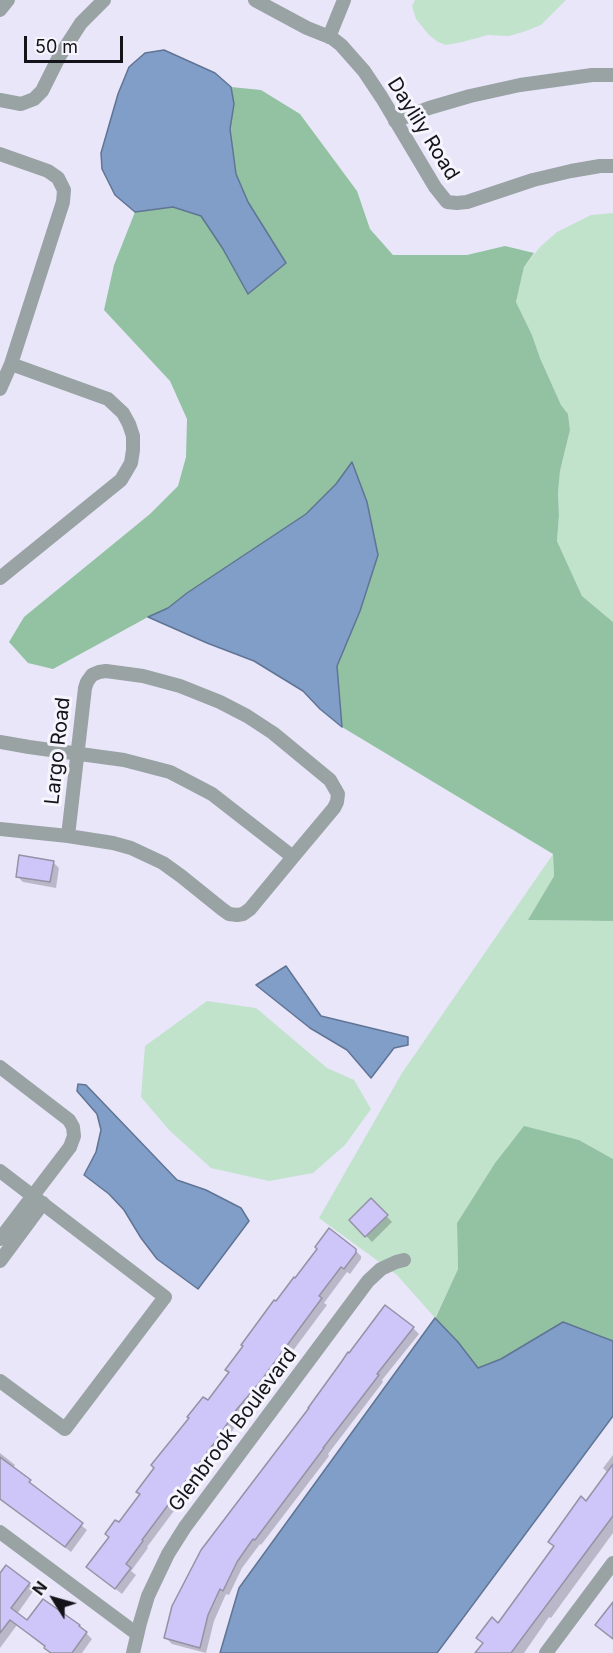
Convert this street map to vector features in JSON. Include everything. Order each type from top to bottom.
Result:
[{"type":"street","points":[[0,10],[8,0]]},
{"type":"street","points":[[0,100],[21,104],[34,99],[42,91],[59,57],[81,22],[104,0]]},
{"type":"street","points":[[329,37],[344,0]]},
{"type":"street","name":"Daylily Road","points":[[258,1],[299,24],[329,37],[340,45],[364,71],[435,187],[447,202],[467,202],[533,180],[571,171],[613,166]]},
{"type":"street","points":[[396,120],[471,96],[520,85],[592,75],[613,75]]},
{"type":"street","points":[[0,154],[48,171],[58,178],[64,190],[63,202],[11,364],[0,389]]},
{"type":"street","points":[[0,578],[121,480],[131,463],[134,450],[129,424],[123,413],[108,399],[11,364]]},
{"type":"street","name":"Largo Road","points":[[68,836],[84,688],[92,675],[105,671],[143,676],[180,686],[220,702],[273,733],[330,780],[338,794],[337,802],[293,857]]},
{"type":"street","points":[[0,742],[124,760],[171,772],[212,794],[293,857],[250,909],[237,915],[222,909],[163,863],[131,848],[68,836],[0,829]]},
{"type":"street","points":[[0,1066],[69,1120],[74,1136],[70,1147],[0,1261]]},
{"type":"street","points":[[0,1171],[165,1297],[65,1429],[0,1381]]},
{"type":"street","points":[[0,1239],[38,1199]]},
{"type":"street","name":"Glenbrook Boulevard","points":[[134,1653],[137,1635],[154,1581],[185,1527],[369,1281],[381,1269],[404,1260]]},
{"type":"street","points":[[0,1532],[137,1635]]},
{"type":"street","points":[[546,1653],[613,1563]]},
{"type":"green space","points":[[415,0],[566,0],[541,25],[526,31],[509,36],[488,35],[446,45],[429,35],[416,19],[412,6]]},
{"type":"green space","points":[[231,87],[261,90],[300,114],[357,191],[370,229],[393,255],[467,255],[505,246],[534,253],[524,267],[516,302],[561,405],[568,414],[570,430],[560,471],[557,541],[582,596],[613,622],[613,921],[528,920],[554,876],[553,854],[342,727],[337,666],[360,611],[378,555],[367,502],[352,462],[336,484],[306,514],[168,608],[53,669],[28,663],[9,642],[24,617],[150,514],[178,486],[186,457],[187,419],[170,381],[104,310],[114,265],[135,212],[173,207],[201,216],[223,249],[286,263],[248,202],[236,174],[230,129],[234,104]]},
{"type":"green space","points":[[613,213],[613,622],[582,596],[557,541],[560,471],[570,430],[568,414],[561,405],[516,302],[524,267],[540,247],[557,232],[591,215]]},
{"type":"green space","points":[[553,854],[554,876],[529,920],[613,921],[613,1159],[579,1140],[524,1127],[495,1163],[457,1223],[458,1269],[435,1318],[397,1275],[319,1218],[402,1073]]},
{"type":"green space","points":[[207,1001],[256,1008],[327,1068],[354,1080],[371,1109],[345,1145],[313,1173],[269,1181],[211,1168],[169,1130],[141,1097],[145,1046]]},
{"type":"green space","points":[[524,1126],[579,1140],[613,1159],[613,1341],[563,1322],[501,1359],[478,1368],[458,1342],[435,1319],[458,1269],[457,1223],[495,1163]]},
{"type":"water","points":[[164,50],[215,73],[231,87],[234,104],[230,129],[236,174],[248,202],[286,263],[248,294],[223,249],[201,216],[173,207],[135,212],[115,195],[102,169],[101,153],[118,94],[129,67],[145,53]]},
{"type":"water","points":[[352,462],[367,502],[378,555],[360,611],[337,666],[342,727],[303,691],[254,661],[148,617],[168,608],[306,514],[336,484]]},
{"type":"water","points":[[286,966],[321,1016],[408,1037],[408,1045],[394,1048],[371,1078],[347,1050],[310,1028],[256,985]]},
{"type":"water","points":[[78,1084],[86,1085],[177,1180],[206,1190],[241,1208],[249,1221],[198,1289],[157,1259],[124,1210],[109,1194],[84,1175],[96,1152],[101,1130],[97,1114],[77,1091]]},
{"type":"water","points":[[435,1318],[478,1368],[501,1359],[563,1322],[613,1341],[613,1416],[437,1653],[220,1653],[239,1588]]},
{"type":"building","points":[[19,855],[54,861],[50,882],[16,877]]},
{"type":"building","points":[[371,1198],[388,1215],[365,1237],[349,1220]]},
{"type":"building","points":[[329,1228],[356,1249],[356,1253],[344,1269],[341,1267],[319,1296],[322,1298],[260,1382],[237,1409],[142,1540],[126,1564],[131,1568],[115,1589],[86,1567],[109,1537],[105,1534],[115,1520],[119,1522],[140,1494],[136,1492],[154,1468],[151,1465],[203,1397],[208,1400],[229,1372],[225,1370],[243,1346],[241,1345],[274,1300],[276,1301],[317,1249],[315,1247]]},
{"type":"building","points":[[385,1305],[414,1327],[237,1562],[223,1591],[220,1589],[208,1615],[200,1648],[164,1638],[172,1606],[201,1550]]},
{"type":"building","points":[[0,1457],[83,1523],[65,1547],[0,1499]]},
{"type":"building","points":[[613,1464],[613,1516],[511,1653],[475,1653],[483,1643],[476,1638],[492,1617],[498,1623],[554,1546],[548,1542],[581,1496],[586,1501]]},
{"type":"building","points":[[6,1565],[30,1583],[11,1608],[27,1620],[43,1599],[87,1632],[72,1653],[51,1653],[10,1620],[0,1633],[0,1573]]},
{"type":"building","points":[[613,1602],[613,1639],[595,1625]]}]
